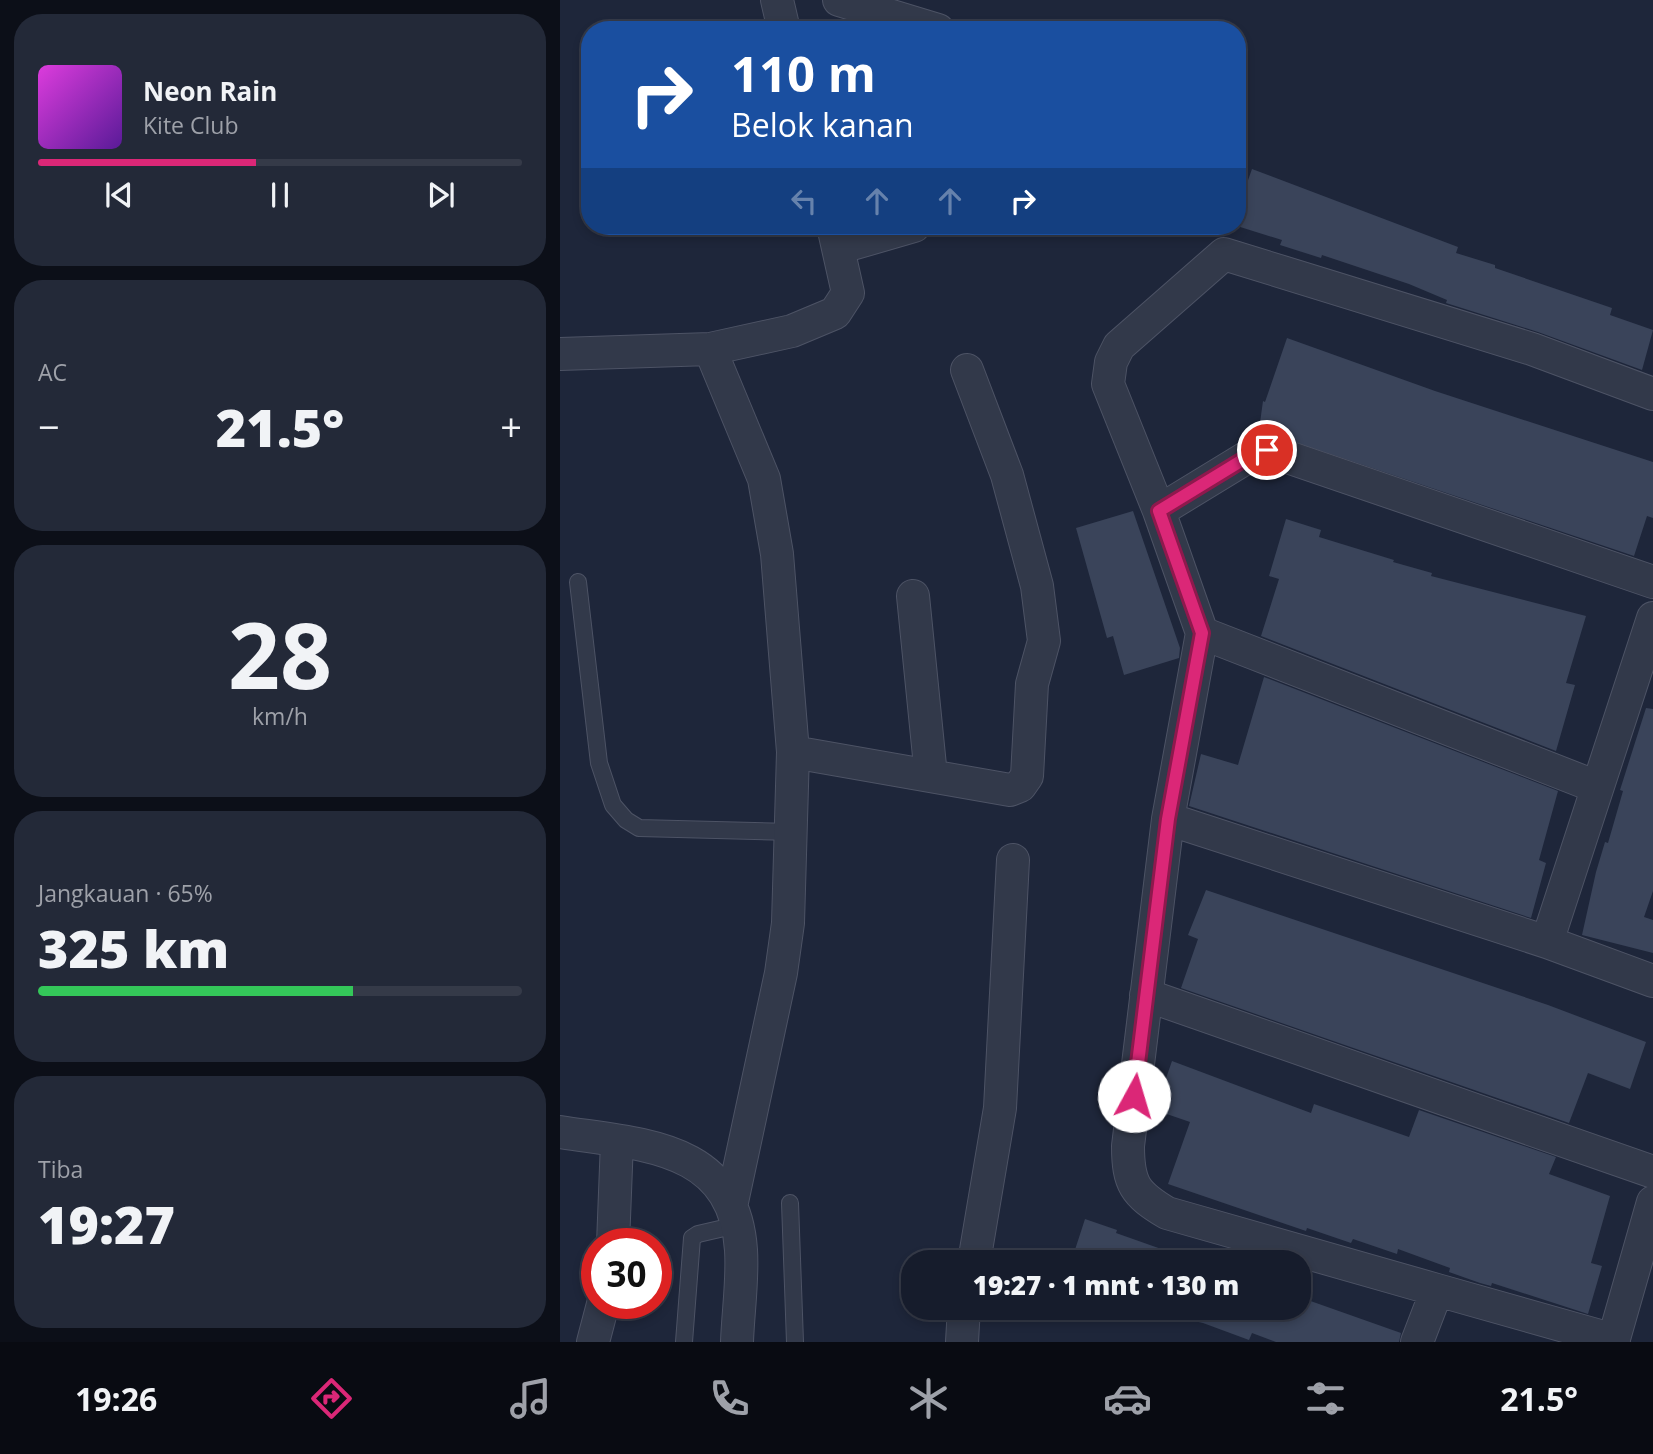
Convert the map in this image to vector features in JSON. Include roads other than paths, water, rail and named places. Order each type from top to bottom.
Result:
[{"type":"street","points":[[776,0],[782,21]]},
{"type":"street","points":[[839,0],[908,21]]},
{"type":"street","points":[[560,354],[710,349],[792,331],[835,313],[848,293],[836,237]]},
{"type":"street","points":[[1653,394],[1532,349],[1224,254],[1119,346],[1111,362],[1108,384],[1159,511],[1202,633],[1168,819],[1146,995],[1129,1146],[1128,1172],[1137,1191],[1167,1213],[1614,1341],[1653,1202]]},
{"type":"street","points":[[710,349],[764,479],[780,580],[793,752],[793,832],[788,923],[781,973],[734,1214]]},
{"type":"street","points":[[793,752],[1010,790],[1020,786],[1027,776],[1032,684],[1044,641],[1030,551],[1007,475],[967,370]]},
{"type":"street","points":[[1159,511],[1254,453],[1267,450],[1653,582]]},
{"type":"street","points":[[913,596],[931,776]]},
{"type":"street","points":[[1547,942],[1653,618]]},
{"type":"street","points":[[1202,633],[1597,787]]},
{"type":"street","points":[[1168,819],[1547,942],[1653,981]]},
{"type":"street","points":[[976,1250],[1000,1108],[1013,860]]},
{"type":"street","points":[[1146,995],[1653,1172]]},
{"type":"street","points":[[560,1132],[617,1141],[695,1163],[719,1182],[734,1214],[741,1251],[737,1342]]},
{"type":"street","points":[[613,1228],[617,1141]]},
{"type":"street","points":[[1417,1342],[1437,1290]]},
{"type":"street","points":[[593,1342],[599,1319]]},
{"type":"street","points":[[962,1342],[963,1320]]},
{"type":"lane","points":[[578,582],[599,763],[608,796],[626,820],[639,828],[793,832]]},
{"type":"lane","points":[[790,1203],[795,1342]]},
{"type":"lane","points":[[684,1342],[692,1238],[734,1214]]}]
